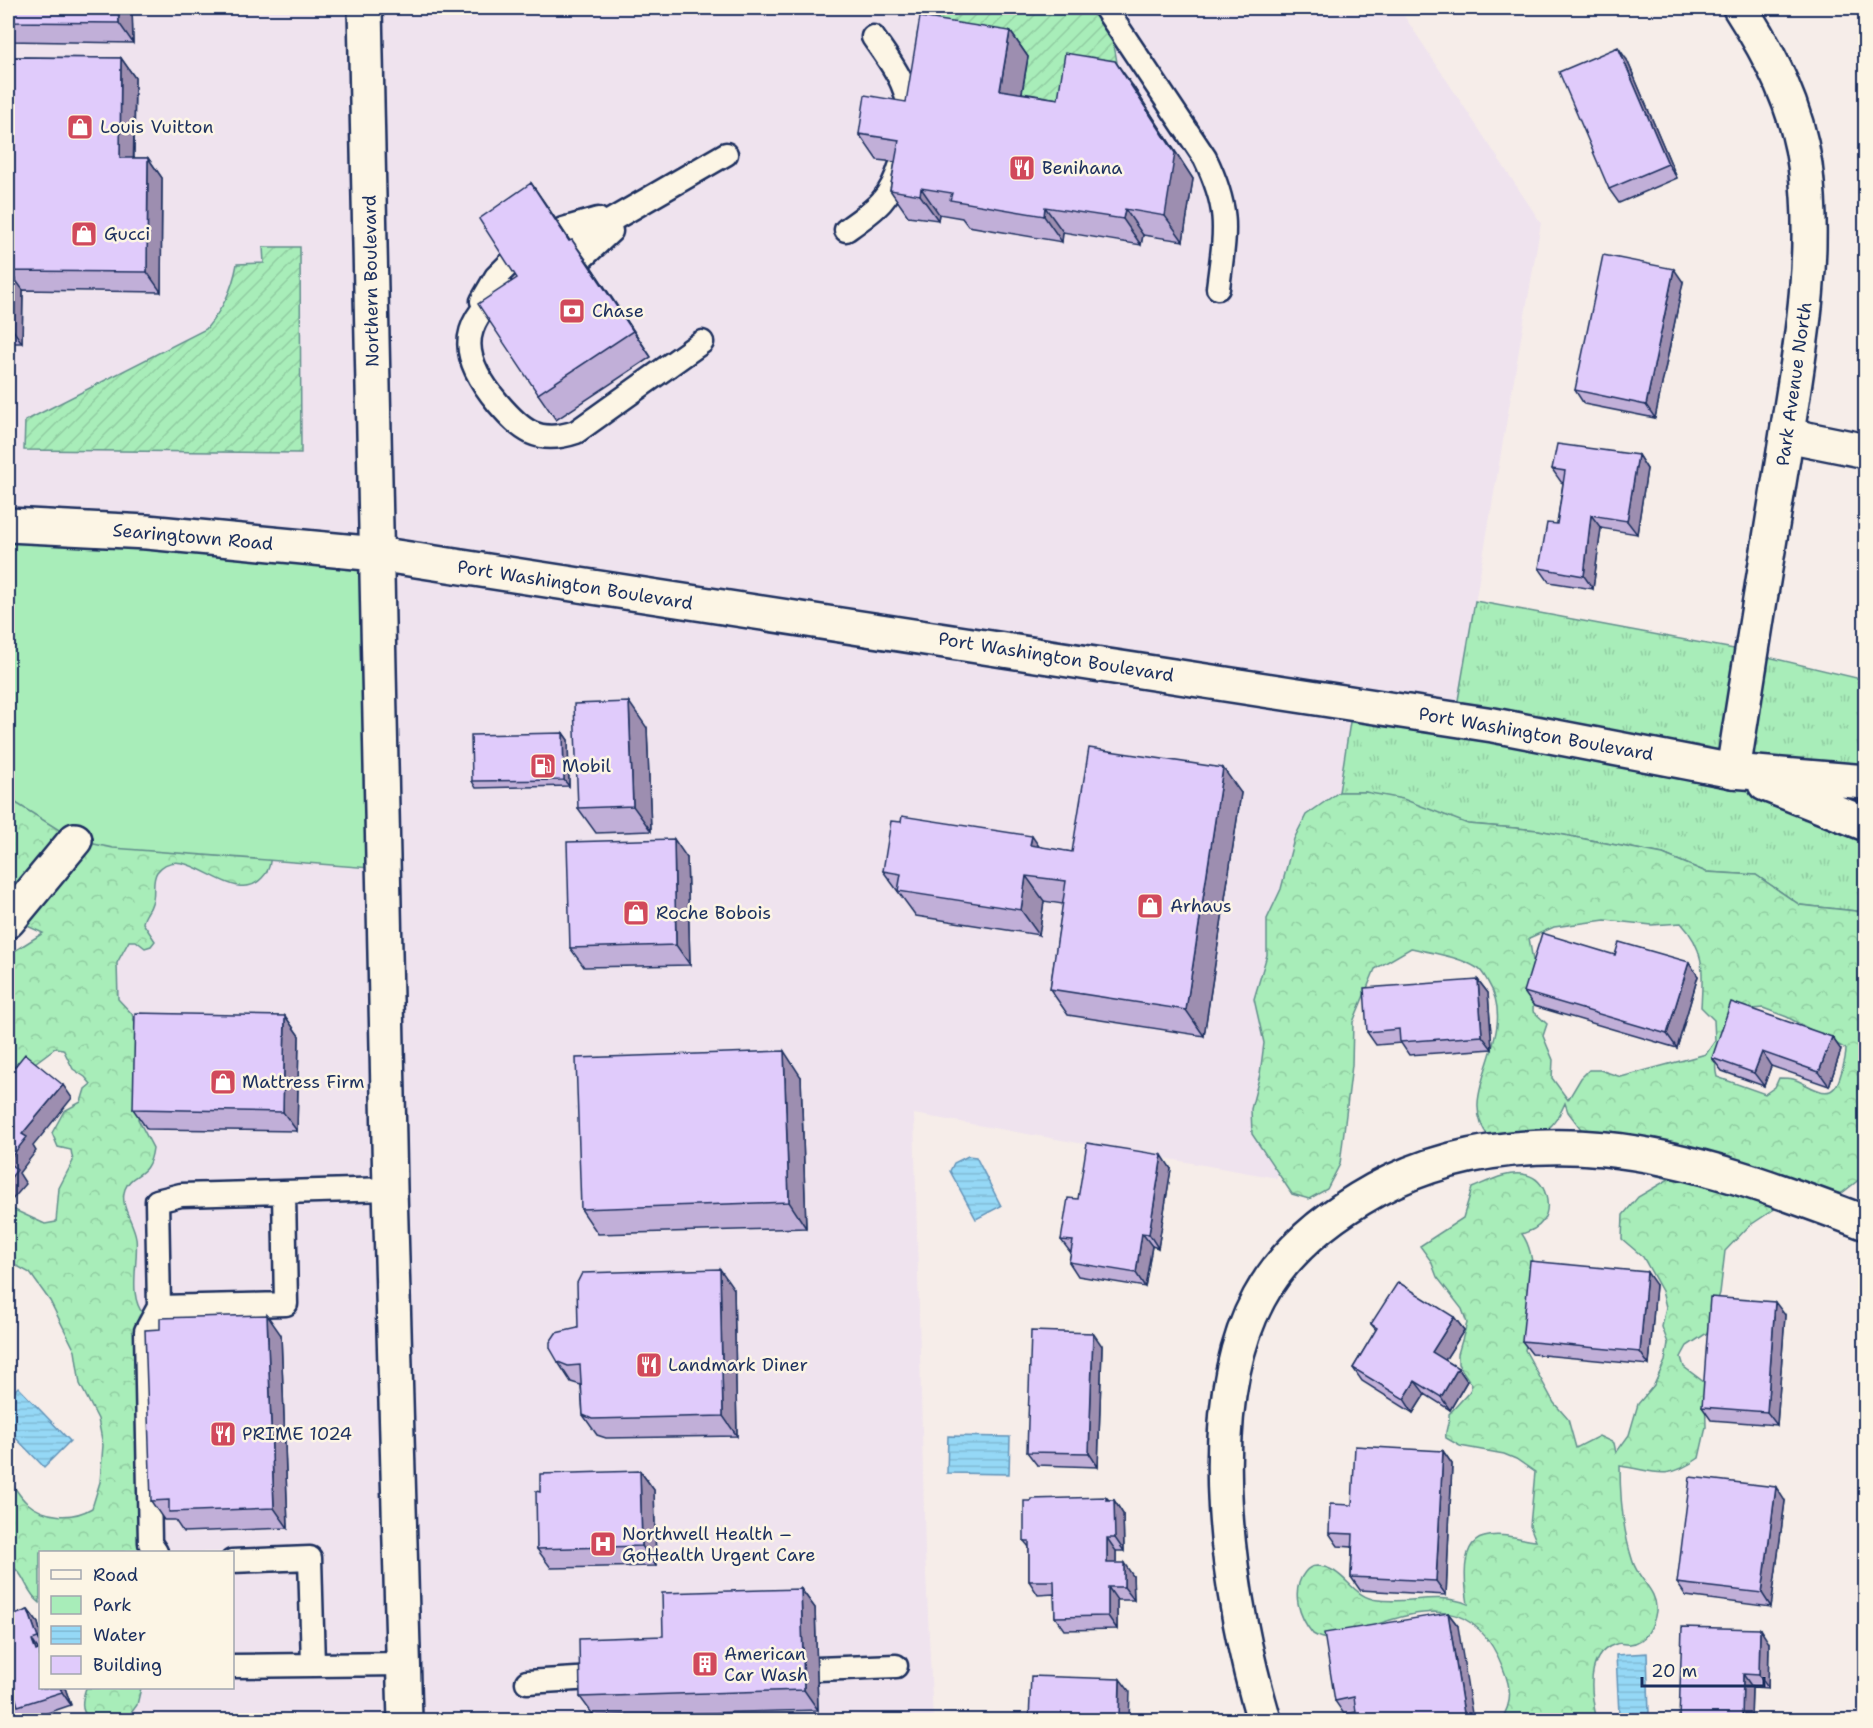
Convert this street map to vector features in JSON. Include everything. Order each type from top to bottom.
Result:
[{"type":"main road","name":"Northern Boulevard","points":[[365,8],[390,1189],[405,1720]]},
{"type":"main road","name":"Park Avenue North","points":[[1732,771],[1808,287],[1811,235],[1805,164],[1793,115],[1770,55],[1740,8]]},
{"type":"main road","points":[[1786,435],[1866,451]]},
{"type":"main road","name":"Searingtown Road","points":[[8,525],[147,532],[377,554]]},
{"type":"main road","name":"Port Washington Boulevard","points":[[377,554],[1481,723],[1732,771],[1866,782]]},
{"type":"main road","name":"Port Washington Boulevard","points":[[1732,771],[1866,824]]},
{"type":"main road","points":[[8,921],[75,840]]},
{"type":"main road","points":[[1264,1720],[1245,1649],[1232,1568],[1224,1458],[1226,1420],[1243,1331],[1260,1296],[1303,1239],[1347,1206],[1390,1182],[1427,1166],[1473,1154],[1558,1147],[1607,1149],[1675,1162],[1780,1191],[1866,1223]]},
{"type":"lane","points":[[1106,8],[1205,158],[1218,184],[1225,213],[1218,288]]},
{"type":"lane","points":[[873,38],[905,86],[909,102],[908,124]]},
{"type":"lane","points":[[572,244],[726,154]]},
{"type":"lane","points":[[846,230],[878,208],[888,196],[901,164]]},
{"type":"lane","points":[[471,364],[476,348],[488,326],[519,278],[487,302],[475,320],[470,344],[471,364],[490,393],[523,428],[542,437],[558,438],[576,432],[702,342]]},
{"type":"lane","points":[[155,1551],[150,1543],[146,1331],[159,1307],[157,1201],[181,1195],[390,1189]]},
{"type":"lane","points":[[159,1307],[286,1304],[284,1193]]},
{"type":"lane","points":[[234,1561],[310,1558],[313,1665]]},
{"type":"lane","points":[[234,1666],[403,1664]]},
{"type":"lane","points":[[817,1669],[896,1666]]},
{"type":"lane","points":[[526,1682],[593,1678]]},
{"type":"shaded area","points":[[8,8],[1399,8],[1541,223],[1455,718],[1353,703],[1277,1178],[914,1114],[925,1552],[933,1720],[127,1720],[137,1705],[141,1689],[234,1689],[234,1551],[137,1551],[113,848],[383,869],[8,525]]},
{"type":"green space","points":[[930,8],[1093,8],[1113,43],[1118,84],[1076,124],[917,57],[918,31],[922,19]]},
{"type":"green space","points":[[263,247],[300,247],[301,453],[24,450],[25,421],[206,329],[226,299],[237,264],[264,263]]},
{"type":"green space","points":[[8,525],[378,554],[384,869],[113,848],[75,840],[8,798]]},
{"type":"green space","points":[[1475,601],[1734,649],[1865,680],[1865,776],[1713,766],[1865,831],[1865,912],[1800,905],[1756,875],[1706,872],[1663,854],[1538,830],[1468,824],[1365,792],[1339,792],[1353,703],[1455,718]]},
{"type":"green space","points":[[8,629],[267,840],[270,860],[268,869],[262,878],[250,885],[237,886],[194,867],[181,863],[168,864],[155,876],[153,899],[143,923],[155,941],[151,946],[145,948],[136,941],[129,941],[117,963],[118,999],[132,1014],[140,1040],[138,1119],[153,1148],[148,1165],[128,1183],[124,1202],[136,1238],[135,1289],[139,1307],[144,1315],[162,1525],[157,1551],[39,1551],[39,1602],[19,1573],[8,1563],[8,1480],[26,1502],[41,1511],[58,1516],[84,1512],[92,1508],[100,1482],[103,1445],[98,1419],[80,1384],[75,1351],[50,1301],[30,1273],[8,1261],[8,1207],[45,1224],[56,1222],[59,1188],[73,1161],[71,1150],[58,1147],[52,1133],[64,1111],[81,1102],[85,1089],[91,1084],[73,1069],[63,1049],[55,1048],[8,1083],[8,955],[43,933],[23,924],[8,923]]},
{"type":"green space","points":[[1339,792],[1365,792],[1403,799],[1468,824],[1538,830],[1663,854],[1706,872],[1756,875],[1800,905],[1865,912],[1866,1090],[1863,1121],[1865,1175],[1842,1193],[1800,1192],[1749,1226],[1725,1251],[1720,1293],[1707,1333],[1687,1346],[1681,1357],[1684,1367],[1705,1383],[1706,1427],[1699,1458],[1677,1470],[1660,1473],[1620,1466],[1627,1539],[1636,1568],[1654,1597],[1656,1611],[1645,1637],[1636,1643],[1619,1643],[1606,1649],[1594,1666],[1592,1688],[1597,1720],[1501,1720],[1508,1707],[1510,1695],[1506,1675],[1492,1645],[1464,1618],[1447,1613],[1429,1612],[1389,1620],[1339,1638],[1326,1639],[1313,1634],[1300,1612],[1297,1595],[1300,1579],[1305,1572],[1315,1566],[1334,1571],[1368,1598],[1389,1601],[1446,1599],[1468,1604],[1465,1566],[1467,1556],[1476,1541],[1497,1535],[1536,1541],[1530,1526],[1535,1472],[1504,1454],[1460,1446],[1446,1438],[1449,1414],[1470,1391],[1472,1385],[1458,1364],[1458,1354],[1467,1323],[1462,1309],[1437,1277],[1431,1261],[1420,1246],[1463,1218],[1472,1188],[1499,1177],[1520,1174],[1539,1182],[1546,1195],[1547,1209],[1542,1222],[1536,1228],[1522,1234],[1528,1245],[1533,1274],[1532,1307],[1525,1350],[1554,1403],[1568,1419],[1576,1448],[1599,1436],[1614,1443],[1616,1453],[1629,1435],[1638,1404],[1654,1385],[1665,1361],[1668,1343],[1662,1327],[1666,1307],[1662,1291],[1643,1257],[1622,1239],[1623,1215],[1638,1197],[1669,1179],[1606,1162],[1568,1112],[1565,1103],[1552,1126],[1536,1136],[1516,1139],[1490,1138],[1480,1121],[1478,1103],[1497,1024],[1496,1003],[1482,972],[1470,964],[1445,955],[1411,948],[1375,969],[1353,1022],[1352,1065],[1340,1164],[1327,1189],[1309,1199],[1292,1194],[1252,1134],[1251,1109],[1260,1074],[1264,1043],[1254,999],[1267,955],[1267,919],[1281,889],[1294,839],[1306,815]],"holes":[[[1605,920],[1652,925],[1681,923],[1699,952],[1702,973],[1701,1007],[1714,1020],[1715,1041],[1706,1054],[1621,1077],[1600,1070],[1589,1070],[1581,1078],[1568,1100],[1552,1078],[1553,1060],[1543,1036],[1547,1024],[1533,1011],[1535,972],[1529,938],[1554,927]],[[1763,1008],[1787,1017],[1846,1049],[1840,1077],[1831,1091],[1819,1091],[1793,1079],[1779,1078],[1775,1087],[1765,1094],[1717,1077],[1716,1059],[1727,1034],[1742,1010]]]},
{"type":"green space","points":[[86,1689],[141,1689],[137,1705],[126,1720],[91,1718],[83,1709]]},
{"type":"water","points":[[968,1156],[976,1157],[1001,1206],[976,1219],[950,1171],[954,1163]]},
{"type":"water","points":[[18,1387],[70,1441],[44,1467],[8,1430],[8,1398]]},
{"type":"water","points":[[948,1436],[1010,1437],[1009,1474],[947,1473]]},
{"type":"water","points":[[1647,1653],[1649,1713],[1619,1714],[1616,1655]]},
{"type":"building","points":[[8,8],[118,8],[119,23],[8,22]]},
{"type":"building","points":[[920,17],[1010,31],[1000,90],[1058,99],[1065,53],[1115,61],[1175,153],[1165,216],[1125,209],[1123,219],[1045,207],[1044,216],[950,200],[952,193],[921,188],[920,195],[890,190],[899,140],[859,134],[865,95],[906,102]]},
{"type":"building","points":[[1618,47],[1668,164],[1609,189],[1559,72]]},
{"type":"building","points":[[8,57],[121,58],[120,158],[148,158],[147,272],[9,271],[8,323]]},
{"type":"building","name":"Chase","points":[[531,183],[633,331],[538,394],[478,304],[517,278],[479,219]]},
{"type":"building","points":[[1603,255],[1674,269],[1646,405],[1575,390]]},
{"type":"building","points":[[1557,444],[1638,455],[1627,521],[1591,515],[1584,576],[1539,568],[1547,523],[1557,524],[1565,471],[1552,469]]},
{"type":"building","points":[[629,702],[633,806],[578,808],[574,704]]},
{"type":"building","points":[[563,733],[564,780],[472,781],[471,735]]},
{"type":"building","name":"Arhaus","points":[[1089,748],[1223,768],[1186,1010],[1050,989],[1066,881],[1026,876],[1021,910],[898,891],[901,874],[883,871],[891,821],[901,822],[902,816],[1032,836],[1030,845],[1072,852]]},
{"type":"building","name":"Roche Bobois","points":[[674,839],[676,945],[570,948],[567,842]]},
{"type":"building","points":[[1542,933],[1615,955],[1619,942],[1689,962],[1667,1034],[1524,992]]},
{"type":"building","points":[[1478,980],[1482,1036],[1400,1042],[1399,1029],[1367,1032],[1364,988]]},
{"type":"building","points":[[1731,1002],[1832,1037],[1819,1072],[1762,1052],[1754,1073],[1712,1058]]},
{"type":"building","name":"Mattress Firm","points":[[135,1013],[285,1016],[283,1112],[133,1109]]},
{"type":"building","points":[[784,1051],[789,1202],[581,1209],[576,1058]]},
{"type":"building","points":[[25,1054],[63,1085],[22,1134],[27,1137],[8,1161],[8,1075]]},
{"type":"building","points":[[1087,1143],[1162,1155],[1149,1234],[1142,1233],[1136,1273],[1069,1262],[1073,1241],[1061,1240],[1068,1198],[1078,1199]]},
{"type":"building","points":[[8,1162],[17,1170],[8,1181]]},
{"type":"building","points":[[1530,1261],[1647,1272],[1640,1352],[1522,1341]]},
{"type":"building","name":"Landmark Diner","points":[[720,1269],[723,1416],[592,1419],[583,1415],[580,1365],[568,1366],[558,1362],[550,1348],[550,1342],[556,1333],[578,1328],[577,1283],[582,1273]]},
{"type":"building","points":[[1398,1282],[1454,1317],[1432,1352],[1458,1368],[1441,1397],[1415,1381],[1404,1399],[1353,1368],[1377,1328],[1371,1324]]},
{"type":"building","points":[[1710,1297],[1775,1302],[1767,1412],[1702,1407]]},
{"type":"building","name":"PRIME 1024","points":[[267,1315],[274,1508],[169,1512],[169,1500],[151,1501],[145,1330],[160,1329],[160,1318]]},
{"type":"building","points":[[1031,1331],[1093,1333],[1089,1453],[1027,1452]]},
{"type":"building","points":[[1355,1446],[1443,1451],[1436,1581],[1351,1577],[1353,1534],[1329,1533],[1330,1504],[1352,1505]]},
{"type":"building","name":"Northwell Health – GoHealth Urgent Care","points":[[640,1471],[642,1546],[537,1549],[536,1491],[540,1492],[540,1474]]},
{"type":"building","points":[[1690,1477],[1776,1487],[1762,1593],[1677,1583]]},
{"type":"building","points":[[1106,1497],[1106,1500],[1114,1500],[1115,1538],[1107,1538],[1107,1563],[1124,1563],[1124,1587],[1108,1587],[1108,1616],[1055,1617],[1054,1581],[1029,1581],[1029,1541],[1024,1541],[1024,1501]]},
{"type":"building","name":"American Car Wash","points":[[801,1589],[804,1690],[580,1697],[579,1639],[663,1636],[662,1593]]},
{"type":"building","points":[[28,1610],[38,1638],[32,1640],[36,1651],[39,1650],[39,1689],[60,1689],[62,1692],[18,1706],[16,1699],[8,1702],[8,1611],[9,1617]]},
{"type":"building","points":[[1448,1613],[1465,1720],[1357,1720],[1354,1697],[1335,1701],[1324,1633]]},
{"type":"building","points":[[1682,1627],[1760,1629],[1759,1675],[1743,1674],[1742,1720],[1679,1720]]},
{"type":"building","points":[[1031,1676],[1120,1679],[1119,1720],[1029,1720]]},
{"type":"place","name":"Louis Vuitton","points":[[80,127]]},
{"type":"place","name":"Benihana","points":[[1022,168]]},
{"type":"place","name":"Gucci","points":[[84,234]]},
{"type":"place","name":"Chase","points":[[572,311]]},
{"type":"place","name":"Mobil","points":[[543,766]]},
{"type":"place","name":"Arhaus","points":[[1150,906]]},
{"type":"place","name":"Roche Bobois","points":[[636,913]]},
{"type":"place","name":"Mattress Firm","points":[[223,1082]]},
{"type":"place","name":"Landmark Diner","points":[[649,1365]]},
{"type":"place","name":"PRIME 1024","points":[[223,1434]]},
{"type":"place","name":"Northwell Health – GoHealth Urgent Care","points":[[603,1544]]},
{"type":"place","name":"American Car Wash","points":[[705,1664]]}]
